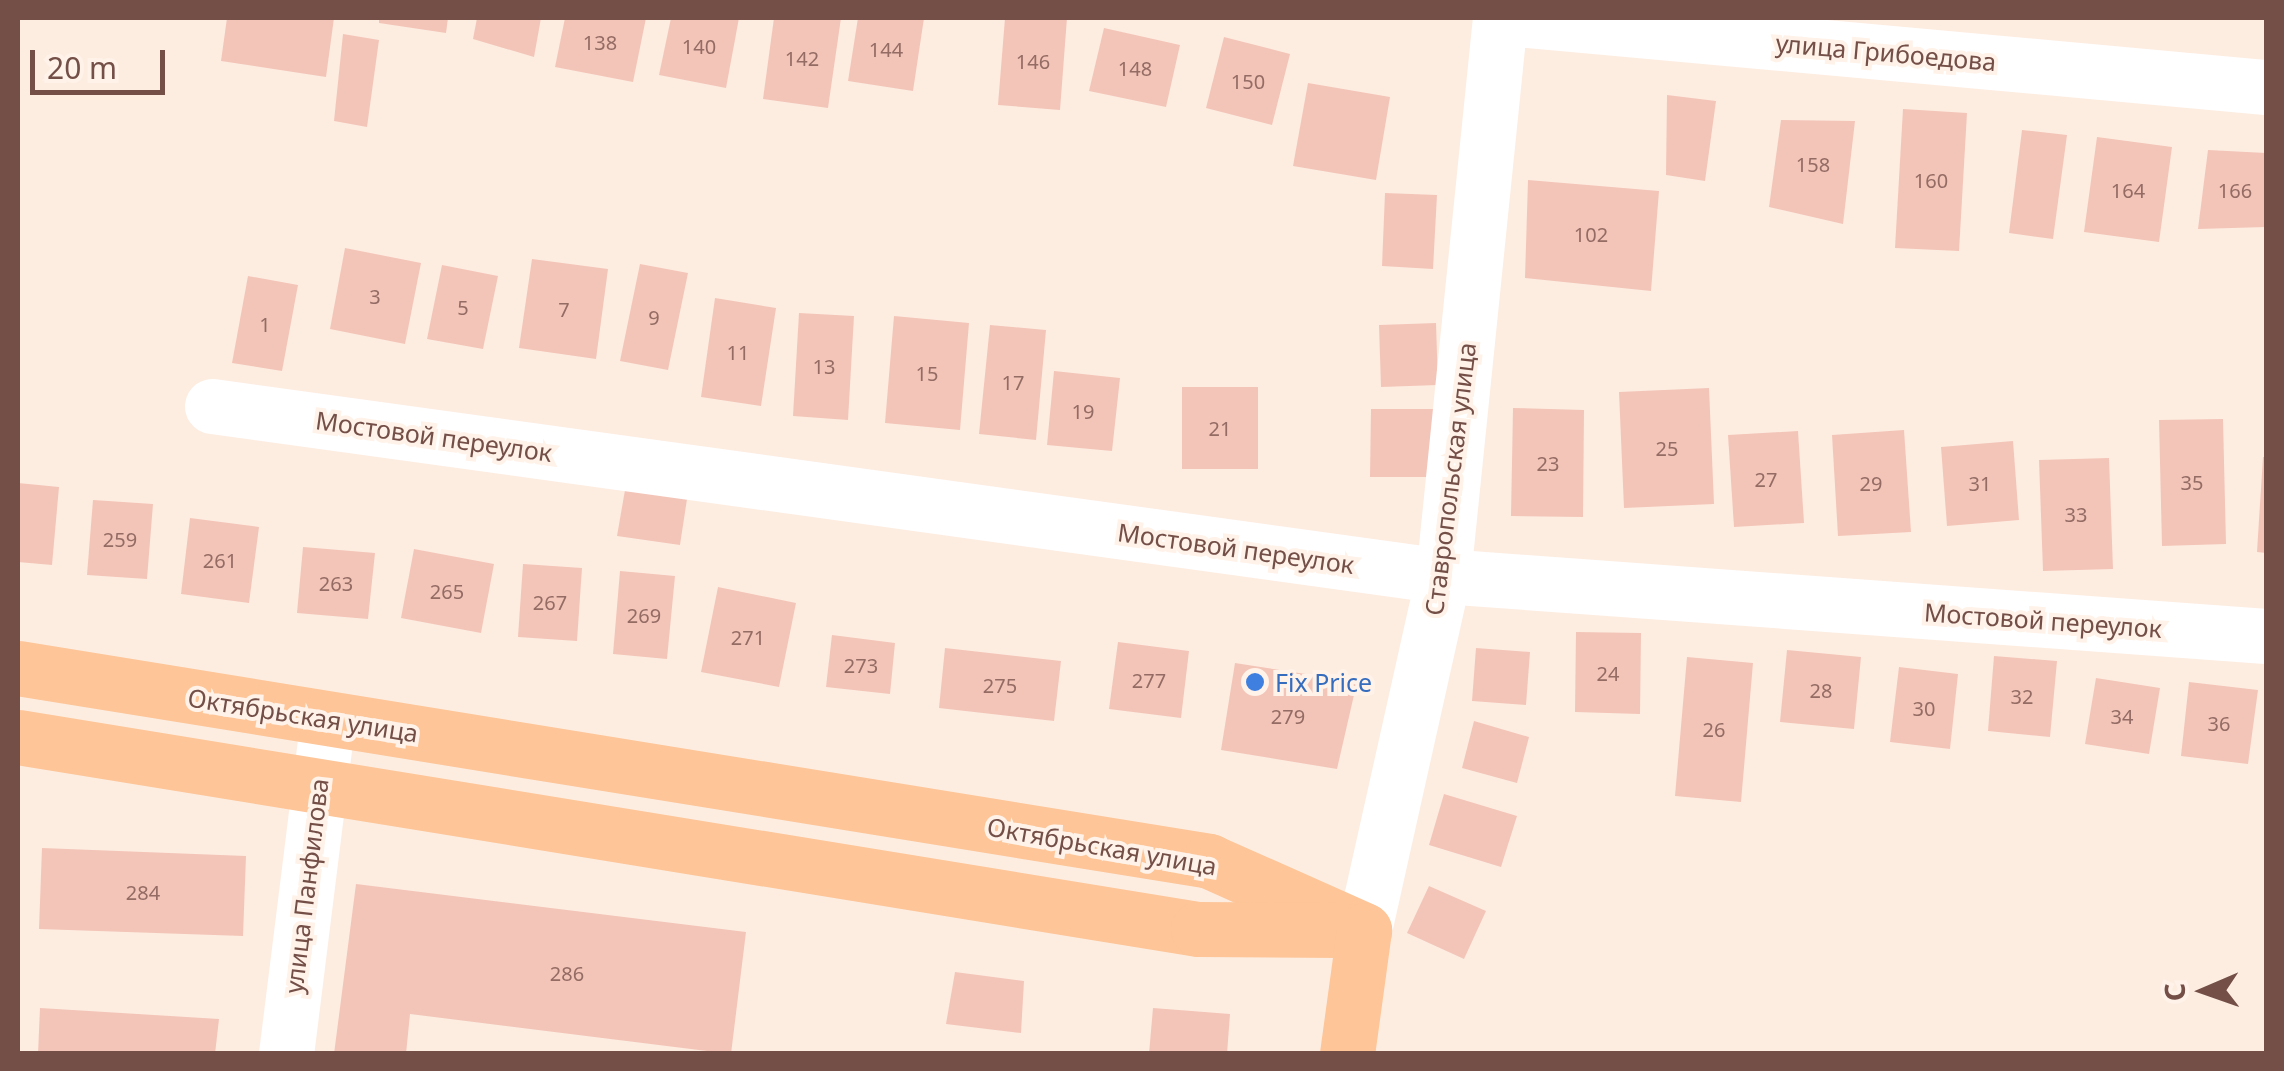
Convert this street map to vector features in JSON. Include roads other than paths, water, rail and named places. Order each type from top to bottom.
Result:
[{"type":"main road","name":"Октябрьская улица","points":[[18,668],[1210,861],[1364,930]]},
{"type":"main road","points":[[18,737],[1198,929],[1364,930]]},
{"type":"main road","name":"Ставропольская улица","points":[[1346,1054],[1364,930]]},
{"type":"street","name":"улица Грибоедова","points":[[1503,18],[2266,87]]},
{"type":"street","name":"Ставропольская улица","points":[[1364,930],[1443,576],[1503,18]]},
{"type":"street","name":"Мостовой переулок","points":[[212,406],[1443,576],[2266,636]]},
{"type":"street","name":"улица Панфилова","points":[[286,1054],[328,720]]},
{"type":"place","name":"Fix Price","points":[[1255,682]]}]
